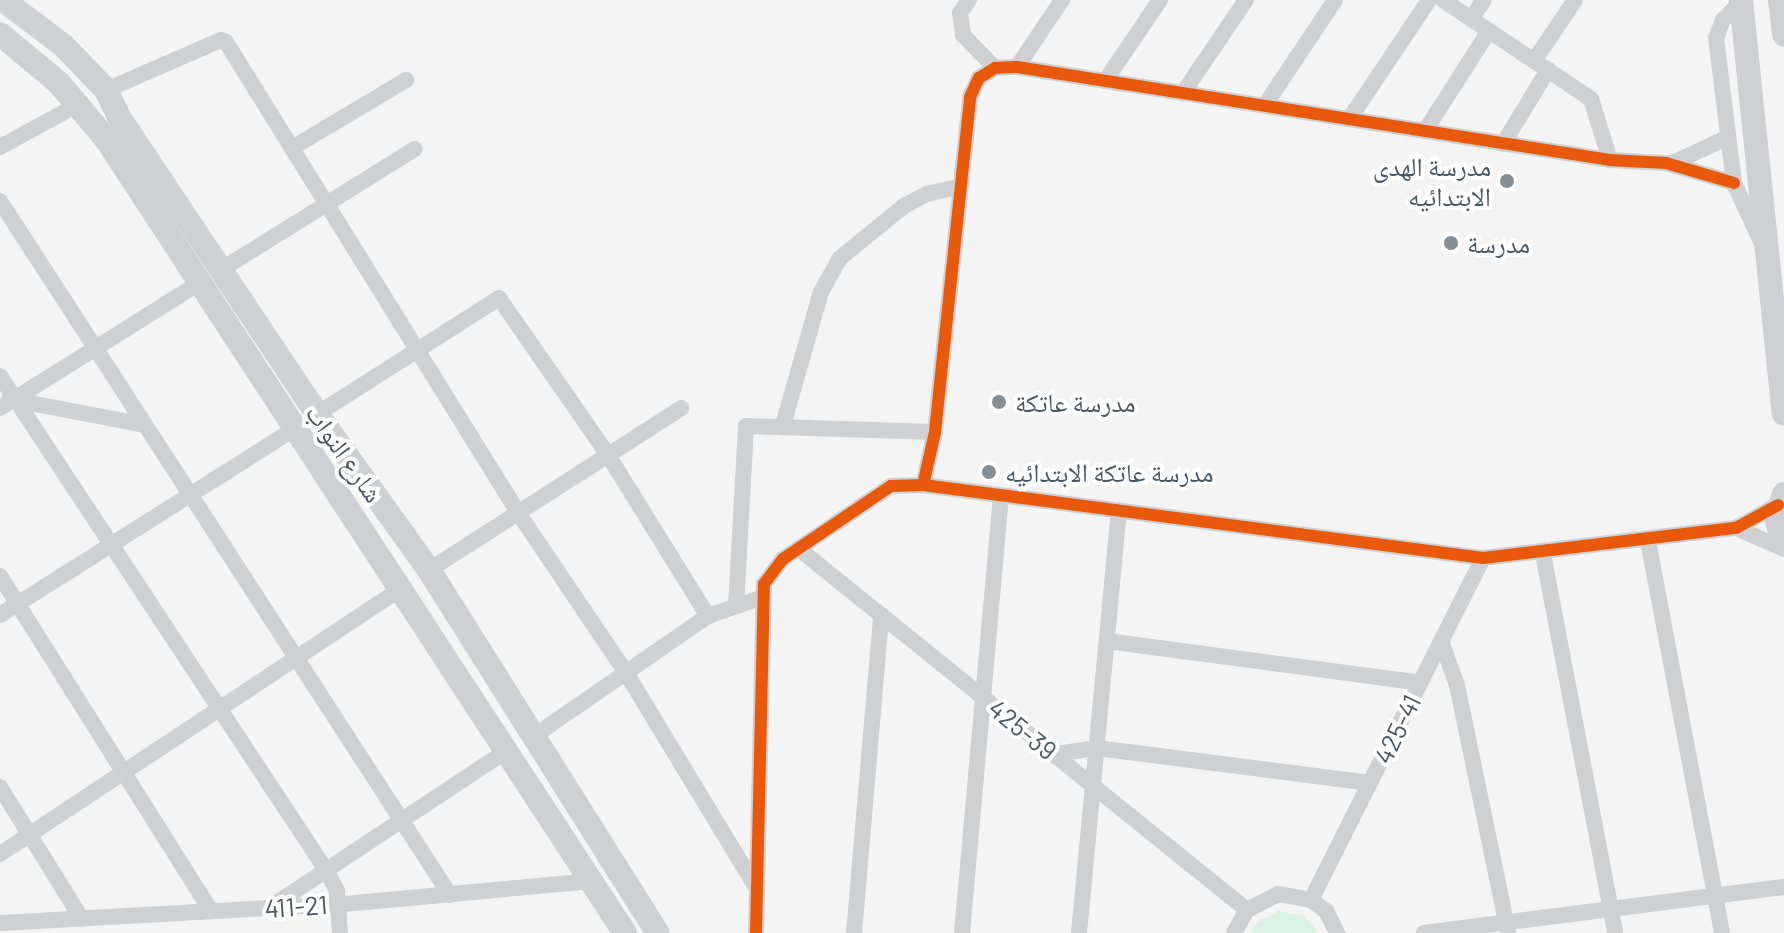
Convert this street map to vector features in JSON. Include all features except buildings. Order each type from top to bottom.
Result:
[{"type":"street","name":"شارع النواب","points":[[3,0],[64,46],[106,90],[317,414],[429,570],[658,933]]},
{"type":"street","points":[[969,0],[960,13],[963,35],[995,68]]},
{"type":"street","points":[[1017,67],[1062,0]]},
{"type":"street","points":[[1105,81],[1160,0]]},
{"type":"street","points":[[1183,93],[1246,0]]},
{"type":"street","points":[[1265,105],[1335,0]]},
{"type":"street","points":[[1350,118],[1429,0]]},
{"type":"street","points":[[1443,0],[1591,99],[1610,160]]},
{"type":"street","points":[[1471,19],[1484,0]]},
{"type":"street","points":[[1503,144],[1575,0]]},
{"type":"street","points":[[1780,0],[1784,35]]},
{"type":"street","points":[[1741,1],[1723,20],[1716,38],[1726,138],[1734,183],[1773,264]]},
{"type":"street","points":[[1741,1],[1779,305],[1784,414]]},
{"type":"street","points":[[1425,131],[1489,31]]},
{"type":"street","name":"شارع النواب","points":[[0,34],[79,104],[294,429],[404,587],[625,933]]},
{"type":"street","points":[[106,90],[221,40],[329,204],[519,514],[625,671],[756,888]]},
{"type":"street","points":[[43,69],[64,46]]},
{"type":"street","points":[[923,485],[935,432],[957,187],[970,97],[979,78],[995,68],[1017,67],[1610,160],[1666,163],[1734,183]]},
{"type":"street","points":[[292,148],[406,80]]},
{"type":"street","points":[[0,147],[79,104]]},
{"type":"street","points":[[1666,163],[1698,156],[1726,138]]},
{"type":"street","points":[[222,269],[415,149]]},
{"type":"street","points":[[783,425],[821,292],[839,259],[904,206],[927,194],[957,187]]},
{"type":"street","points":[[0,201],[450,895]]},
{"type":"street","points":[[5,401],[199,283]]},
{"type":"street","points":[[317,414],[417,347],[499,298],[608,455],[708,616]]},
{"type":"street","points":[[0,376],[5,401],[114,543],[326,870],[339,903],[340,933]]},
{"type":"street","points":[[5,401],[145,425]]},
{"type":"street","points":[[429,570],[681,408]]},
{"type":"street","points":[[736,606],[742,437],[746,426],[935,432]]},
{"type":"street","points":[[0,615],[294,429]]},
{"type":"street","points":[[756,933],[760,598],[770,572],[891,486],[923,485],[1001,498],[1483,558],[1543,554],[1736,528],[1781,500]]},
{"type":"street","points":[[962,933],[1001,498]]},
{"type":"street","points":[[1781,500],[1778,532],[1784,547]]},
{"type":"street","points":[[1079,933],[1119,512]]},
{"type":"street","points":[[1736,528],[1784,547]]},
{"type":"street","points":[[1648,541],[1722,933]]},
{"type":"street","name":"425-39","points":[[799,549],[1247,910]]},
{"type":"street","points":[[1543,554],[1615,933]]},
{"type":"street","name":"425-41","points":[[1311,900],[1483,558]]},
{"type":"street","points":[[0,576],[211,911]]},
{"type":"street","points":[[0,854],[404,587]]},
{"type":"street","points":[[534,736],[708,616],[760,598]]},
{"type":"street","points":[[854,933],[881,615]]},
{"type":"street","points":[[1107,641],[1420,683]]},
{"type":"street","points":[[1441,641],[1457,685],[1508,928]]},
{"type":"street","points":[[1055,754],[1097,748],[1370,783]]},
{"type":"street","points":[[268,908],[508,750]]},
{"type":"street","points":[[0,787],[82,919]]},
{"type":"street","name":"411-21","points":[[0,923],[339,903],[592,881]]},
{"type":"street","points":[[1424,933],[1508,928],[1610,909],[1784,887]]},
{"type":"street","points":[[1234,933],[1247,910],[1278,894],[1311,900],[1326,911],[1337,933]]},
{"type":"green space","points":[[1279,911],[1303,915],[1319,933],[1251,933],[1258,922]]},
{"type":"cycle path","points":[[923,485],[935,432],[970,97],[979,78],[995,68],[1017,67],[1610,160],[1666,163],[1734,183]]},
{"type":"cycle path","points":[[756,933],[764,584],[783,559],[891,486],[923,485],[1483,558],[1736,528],[1778,505]]},
{"type":"place","name":"مدرسة الهدى الابتدائيه","points":[[1507,181]]},
{"type":"place","name":"مدرسة","points":[[1451,243]]},
{"type":"place","name":"مدرسة عاتكة","points":[[999,402]]},
{"type":"place","name":"مدرسة عاتكة الابتدائيه","points":[[989,472]]}]
